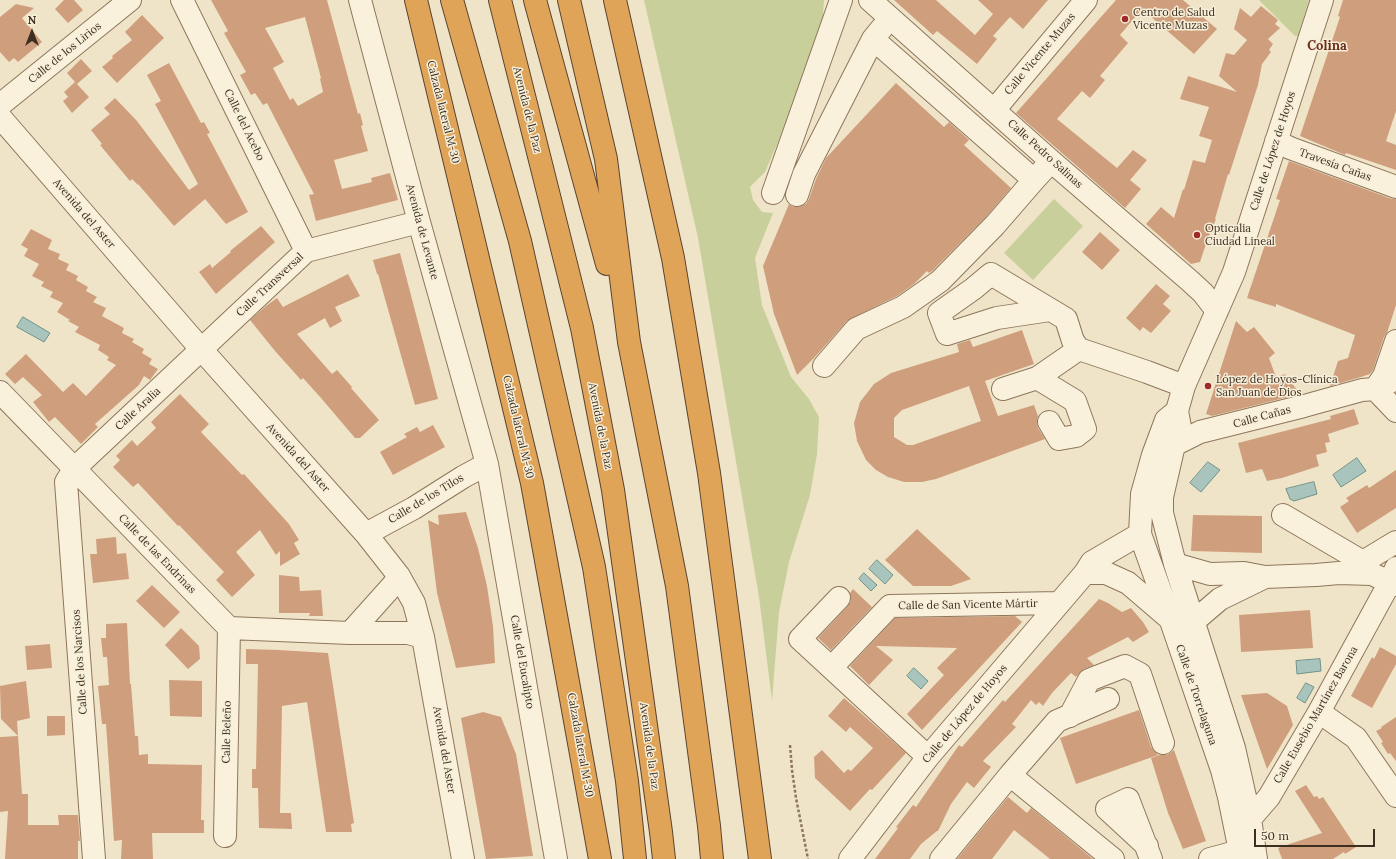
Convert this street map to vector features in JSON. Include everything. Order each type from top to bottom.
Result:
[{"type":"highway","name":"Calzada lateral M-30","points":[[416,0],[532,483],[600,859]]},
{"type":"highway","points":[[452,0],[520,241],[594,567],[627,781],[635,859]]},
{"type":"highway","name":"Avenida de la Paz","points":[[500,0],[583,336],[612,490],[664,859]]},
{"type":"highway","points":[[535,0],[629,342]]},
{"type":"highway","points":[[569,0],[606,159],[629,342],[677,586],[712,859]]},
{"type":"highway","points":[[615,0],[672,258],[708,465],[760,859]]},
{"type":"highway","points":[[627,781],[644,859]]},
{"type":"street","name":"Calle de los Lirios","points":[[1,114],[130,0]]},
{"type":"street","name":"Calle del Acebo","points":[[182,0],[306,251]]},
{"type":"street","name":"Avenida de Levante","points":[[360,0],[419,222],[487,464]]},
{"type":"street","points":[[773,193],[841,0]]},
{"type":"street","name":"Calle Pedro Salinas","points":[[870,0],[988,103],[1051,161],[1190,281],[1204,294],[1217,311]]},
{"type":"street","name":"Calle Vicente Muzas","points":[[962,117],[988,103],[1086,0]]},
{"type":"street","name":"Calle de López de Hoyos","points":[[1175,564],[1162,513],[1162,502],[1165,480],[1180,427],[1177,411],[1184,386],[1234,272],[1322,0]]},
{"type":"street","points":[[797,195],[804,174],[873,39],[891,18]]},
{"type":"street","points":[[873,39],[1034,180]]},
{"type":"street","name":"Avenida del Aster","points":[[1,114],[201,349],[366,534],[399,576],[414,603],[423,637],[463,859]]},
{"type":"street","name":"Travesía Cañas","points":[[1276,142],[1396,187]]},
{"type":"street","points":[[824,366],[856,329],[903,308],[940,281],[995,225],[1051,161]]},
{"type":"street","name":"Calle Transversal","points":[[201,349],[306,251],[419,222]]},
{"type":"street","points":[[1050,310],[1066,319],[1073,340],[1079,349],[1184,386]]},
{"type":"street","points":[[1395,346],[1384,376],[1375,389],[1396,411]]},
{"type":"street","name":"Calle Aralia","points":[[75,468],[201,349]]},
{"type":"street","points":[[1002,389],[1037,378],[1079,349]]},
{"type":"street","points":[[1037,378],[1075,401],[1085,429],[1076,436],[1059,439],[1049,422]]},
{"type":"street","name":"Calle Cañas","points":[[1174,445],[1200,432],[1362,390],[1375,389],[1396,379]]},
{"type":"street","name":"Calle de las Endrinas","points":[[0,392],[229,628]]},
{"type":"street","name":"Calle de López de Hoyos","points":[[850,859],[928,757],[1085,573],[1092,562],[1140,534],[1142,494],[1153,455],[1166,420],[1177,411]]},
{"type":"street","name":"Calle de los Tilos","points":[[366,534],[414,508],[463,477],[487,464]]},
{"type":"street","name":"Calle del Eucalipto","points":[[487,464],[556,859]]},
{"type":"street","name":"Calle de los Narcisos","points":[[75,468],[66,482],[94,859]]},
{"type":"street","points":[[1283,515],[1363,562]]},
{"type":"street","name":"Calle de Torrelaguna","points":[[1140,534],[1182,621],[1234,748],[1250,818],[1246,853]]},
{"type":"street","points":[[1340,573],[1363,562],[1396,542]]},
{"type":"street","points":[[1175,564],[1210,574],[1244,574],[1265,577],[1340,573],[1372,574],[1394,578]]},
{"type":"street","name":"Calle de Torrelaguna","points":[[1175,564],[1182,621],[1229,797],[1246,853]]},
{"type":"street","points":[[1085,573],[1106,573],[1128,583],[1182,621],[1220,599],[1265,577]]},
{"type":"street","points":[[350,633],[393,585],[399,576]]},
{"type":"street","name":"Calle Eusebio Martínez Barona","points":[[1250,818],[1269,797],[1319,712],[1394,578]]},
{"type":"street","points":[[839,598],[800,639],[928,757]]},
{"type":"street","name":"Calle de San Vicente Mártir","points":[[832,667],[890,606],[1059,603]]},
{"type":"street","points":[[229,628],[350,633],[408,633],[423,637]]},
{"type":"street","name":"Calle Beleño","points":[[225,836],[229,628]]},
{"type":"street","points":[[1070,716],[1089,680],[1125,666],[1140,674],[1163,743]]},
{"type":"street","points":[[941,859],[1010,775],[1057,721],[1108,699]]},
{"type":"street","points":[[1319,712],[1356,738],[1396,796]]},
{"type":"street","points":[[1010,775],[1113,859]]},
{"type":"street","points":[[1210,859],[1246,853]]},
{"type":"path","points":[[790,745],[796,798],[808,859]]},
{"type":"green space","points":[[644,0],[824,0],[822,30],[778,142],[765,172],[750,187],[753,200],[762,212],[773,213],[755,258],[762,305],[791,377],[809,399],[819,417],[817,454],[810,495],[789,562],[779,612],[772,701],[759,597],[698,238]]},
{"type":"green space","points":[[1259,0],[1309,0],[1298,36],[1295,36]]},
{"type":"green space","points":[[1054,199],[1083,226],[1033,280],[1004,253]]},
{"type":"water","points":[[23,317],[50,333],[44,342],[17,327]]},
{"type":"water","points":[[1357,458],[1366,471],[1341,487],[1333,475]]},
{"type":"water","points":[[1208,462],[1220,470],[1201,492],[1190,483]]},
{"type":"water","points":[[1314,482],[1317,494],[1294,501],[1290,499],[1286,489]]},
{"type":"water","points":[[877,560],[893,575],[885,584],[869,569]]},
{"type":"water","points":[[864,573],[877,585],[871,591],[859,579]]},
{"type":"water","points":[[1320,659],[1321,671],[1297,674],[1296,661]]},
{"type":"water","points":[[914,668],[928,681],[921,689],[907,676]]},
{"type":"water","points":[[1306,683],[1314,687],[1305,703],[1297,698]]},
{"type":"building","points":[[64,0],[74,0],[83,10],[68,23],[55,9]]},
{"type":"building","points":[[211,0],[327,0],[358,114],[360,113],[363,125],[361,126],[368,151],[334,160],[342,189],[372,182],[371,178],[390,173],[398,200],[316,221],[309,195],[314,194],[267,103],[263,105],[255,93],[251,95],[240,75],[246,72],[224,33],[228,31]],"holes":[[[305,17],[321,78],[323,92],[298,106],[293,98],[290,100],[273,68],[284,62],[265,28]]]},
{"type":"building","points":[[894,0],[936,0],[975,35],[993,14],[978,0],[1048,0],[1023,29],[1010,17],[993,36],[997,39],[977,64],[937,31],[933,35]]},
{"type":"building","points":[[1116,0],[1183,0],[1217,29],[1194,54],[1142,9],[1120,35],[1128,43],[1100,76],[1105,80],[1090,98],[1082,91],[1057,119],[1117,168],[1133,150],[1147,160],[1130,180],[1141,189],[1125,208],[1016,113]]},
{"type":"building","points":[[1343,0],[1396,0],[1396,111],[1386,141],[1396,145],[1396,170],[1346,153],[1345,155],[1300,136],[1340,17],[1338,16]]},
{"type":"building","points":[[16,4],[34,8],[22,18],[42,42],[18,62],[14,58],[9,62],[0,52],[0,17]]},
{"type":"building","points":[[1261,6],[1278,20],[1275,24],[1280,28],[1268,39],[1273,44],[1269,50],[1271,52],[1262,64],[1258,85],[1229,175],[1228,174],[1216,219],[1200,262],[1191,264],[1146,224],[1161,207],[1174,218],[1193,160],[1205,163],[1212,140],[1199,136],[1209,107],[1180,99],[1188,76],[1237,92],[1219,76],[1226,53],[1234,55],[1247,40],[1234,29],[1240,8],[1251,17]]},
{"type":"building","points":[[142,15],[164,38],[117,83],[102,67],[113,58],[112,56],[132,40],[125,32]]},
{"type":"building","points":[[81,59],[92,71],[77,84],[89,97],[72,113],[63,101],[68,97],[64,92],[75,82],[67,73]]},
{"type":"building","points":[[169,63],[201,123],[204,122],[210,133],[207,134],[248,212],[226,224],[205,199],[174,226],[138,184],[132,179],[130,181],[100,145],[102,144],[91,130],[110,114],[104,108],[115,98],[137,121],[189,190],[198,184],[155,104],[161,101],[147,75]]},
{"type":"building","points":[[896,83],[944,127],[949,122],[969,140],[964,145],[1011,188],[986,217],[932,271],[929,273],[927,271],[914,284],[897,296],[847,321],[797,375],[774,314],[763,266],[789,204],[793,207],[799,207],[806,204],[826,158]]},
{"type":"building","points":[[1289,161],[1392,199],[1396,199],[1396,305],[1387,333],[1384,337],[1373,370],[1370,374],[1330,386],[1338,361],[1348,358],[1355,335],[1276,304],[1276,307],[1247,298],[1280,200],[1276,199]]},
{"type":"building","points":[[261,226],[275,242],[216,294],[199,272],[210,264],[212,268]]},
{"type":"building","points":[[31,229],[52,240],[48,249],[60,254],[58,259],[69,264],[66,270],[78,276],[76,280],[88,287],[86,291],[97,297],[93,302],[106,308],[102,316],[124,328],[122,333],[134,339],[132,342],[144,349],[142,353],[152,359],[149,364],[158,369],[150,380],[144,376],[139,385],[95,424],[98,427],[81,444],[55,417],[49,422],[33,402],[42,395],[23,377],[15,384],[5,374],[26,354],[63,392],[73,383],[86,396],[116,365],[107,360],[109,357],[98,350],[100,345],[75,332],[79,327],[68,321],[70,320],[57,312],[63,303],[50,297],[53,292],[41,286],[44,282],[32,276],[39,264],[24,256],[28,249],[21,245]]},
{"type":"building","points":[[1100,232],[1120,250],[1102,270],[1082,252]]},
{"type":"building","points":[[400,253],[438,399],[415,405],[373,260]]},
{"type":"building","points":[[348,274],[360,296],[335,307],[342,321],[330,328],[325,318],[297,334],[332,374],[337,370],[379,420],[360,438],[355,438],[303,378],[301,380],[275,351],[250,320],[277,298],[283,307]]},
{"type":"building","points":[[1156,284],[1170,296],[1163,304],[1171,311],[1151,333],[1143,327],[1140,331],[1126,318]]},
{"type":"building","points":[[1236,321],[1247,332],[1254,327],[1275,353],[1269,358],[1276,377],[1285,374],[1300,394],[1212,416],[1206,414]]},
{"type":"building","points":[[1022,330],[1034,364],[985,381],[998,416],[1034,405],[1038,416],[1038,428],[1045,439],[936,479],[922,482],[904,482],[888,477],[876,470],[866,460],[857,441],[854,423],[860,402],[874,384],[891,373],[959,352],[957,344],[970,340],[973,347]],"holes":[[[969,386],[981,421],[913,445],[907,445],[894,437],[894,418],[902,410]]]},
{"type":"building","points":[[180,394],[209,424],[201,432],[242,475],[244,474],[289,524],[299,540],[294,543],[300,554],[280,566],[280,551],[276,555],[260,530],[236,552],[255,575],[232,597],[216,580],[224,572],[138,483],[133,487],[113,467],[120,460],[116,456],[132,440],[137,446],[156,428],[151,422]]},
{"type":"building","points":[[1354,409],[1359,424],[1328,434],[1330,442],[1325,443],[1327,452],[1316,455],[1319,466],[1282,478],[1267,481],[1262,469],[1246,473],[1238,443],[1331,419],[1330,416]]},
{"type":"building","points":[[433,425],[445,447],[393,475],[380,452],[407,437],[404,434],[417,427],[420,432]]},
{"type":"building","points":[[1396,470],[1396,508],[1357,533],[1340,507],[1349,501],[1346,498],[1367,485],[1369,488]]},
{"type":"building","points":[[466,512],[478,548],[487,586],[493,626],[495,663],[456,668],[437,593],[428,520],[439,525],[438,515]]},
{"type":"building","points":[[1193,515],[1262,516],[1262,553],[1191,551]]},
{"type":"building","points":[[917,529],[971,579],[951,586],[913,586],[885,560]]},
{"type":"building","points":[[116,537],[117,554],[126,553],[129,579],[93,583],[90,554],[97,554],[96,539]]},
{"type":"building","points":[[279,575],[299,577],[300,591],[321,590],[323,616],[309,616],[310,613],[279,613]]},
{"type":"building","points":[[152,585],[180,612],[164,628],[136,601]]},
{"type":"building","points":[[853,589],[872,607],[831,650],[818,638],[848,606],[851,601],[850,593]]},
{"type":"building","points":[[1099,599],[1122,612],[1131,608],[1149,632],[1133,642],[1128,637],[1087,658],[1094,665],[1084,669],[1076,677],[1071,673],[1052,693],[1043,706],[1039,702],[1036,705],[1031,700],[1012,724],[1016,727],[983,761],[991,767],[974,788],[967,782],[951,804],[938,831],[921,844],[910,859],[875,859],[898,828],[896,827],[913,805],[916,807],[959,745],[962,747],[1003,700],[1005,702]]},
{"type":"building","points":[[1310,610],[1313,648],[1241,652],[1239,615]]},
{"type":"building","points":[[1015,616],[1022,622],[922,730],[907,714],[944,675],[937,668],[957,648],[876,646],[893,660],[869,685],[850,666],[895,618]]},
{"type":"building","points":[[127,623],[130,684],[135,736],[138,736],[139,755],[148,754],[148,764],[202,765],[201,820],[204,820],[204,833],[152,833],[153,859],[121,859],[122,840],[114,841],[106,724],[102,724],[98,686],[109,685],[107,657],[103,657],[101,638],[106,638],[106,624]]},
{"type":"building","points":[[181,628],[199,646],[200,659],[188,669],[165,645]]},
{"type":"building","points":[[50,644],[52,668],[27,670],[25,646]]},
{"type":"building","points":[[1380,647],[1396,656],[1396,664],[1372,708],[1351,696],[1372,657],[1374,659]]},
{"type":"building","points":[[246,649],[328,653],[354,823],[351,824],[352,832],[326,832],[307,702],[282,706],[280,813],[291,813],[292,829],[259,828],[258,788],[252,788],[252,769],[256,769],[258,664],[246,664]]},
{"type":"building","points":[[169,680],[202,681],[202,717],[170,716]]},
{"type":"building","points":[[26,681],[30,718],[17,721],[18,736],[1,719],[0,686]]},
{"type":"building","points":[[1267,693],[1287,706],[1293,725],[1267,769],[1241,695]]},
{"type":"building","points":[[844,698],[906,753],[872,790],[870,789],[850,811],[815,778],[814,757],[822,750],[844,773],[848,769],[851,771],[873,748],[850,727],[846,732],[828,716]]},
{"type":"building","points":[[1139,710],[1151,747],[1158,755],[1076,784],[1060,738]]},
{"type":"building","points":[[483,712],[501,717],[516,754],[533,856],[486,859],[461,718]]},
{"type":"building","points":[[47,716],[65,716],[65,735],[47,736]]},
{"type":"building","points":[[1396,717],[1396,761],[1390,753],[1388,754],[1376,731]]},
{"type":"building","points":[[18,736],[22,794],[28,794],[28,825],[59,825],[58,815],[78,815],[80,841],[78,841],[78,859],[5,859],[8,811],[0,812],[0,737]]},
{"type":"building","points":[[1174,750],[1206,841],[1183,849],[1168,813],[1151,758],[1159,755],[1167,755]]},
{"type":"building","points":[[1306,785],[1314,797],[1317,796],[1319,799],[1323,797],[1356,847],[1333,859],[1282,859],[1278,848],[1322,833],[1295,791]]},
{"type":"building","points":[[1008,797],[1027,813],[1031,808],[1093,859],[1050,859],[1014,830],[992,859],[957,859]]},
{"type":"place","name":"Centro de Salud Vicente Muzas","points":[[1125,19]]},
{"type":"place","name":"Opticalia Ciudad Lineal","points":[[1197,235]]},
{"type":"place","name":"López de Hoyos-Clínica San Juan de Dios","points":[[1208,386]]},
{"type":"district","name":"Colina","points":[[1327,46]]}]
